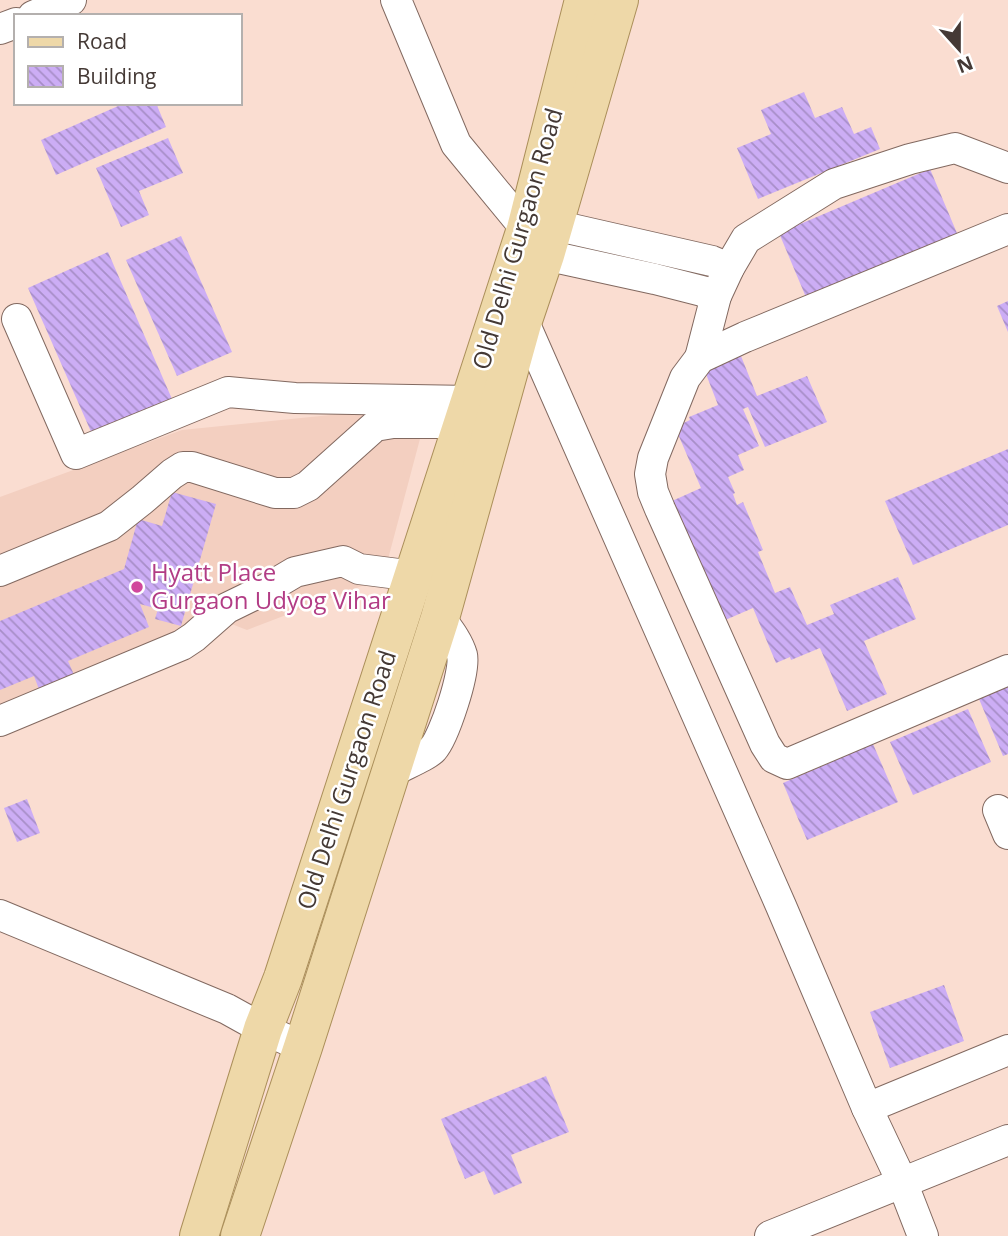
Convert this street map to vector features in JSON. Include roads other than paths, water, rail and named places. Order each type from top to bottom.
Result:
[{"type":"main road","name":"Old Delhi Gurgaon Road","points":[[240,1236],[440,618],[523,320],[584,0]]},
{"type":"main road","name":"Old Delhi Gurgaon Road","points":[[199,1236],[263,1029],[284,978],[467,412],[541,236],[619,0]]},
{"type":"street","points":[[38,14],[71,0]]},
{"type":"street","points":[[396,0],[456,144],[541,236],[655,279],[716,296]]},
{"type":"street","points":[[1008,168],[955,148],[910,159],[834,184],[746,239],[716,296],[700,358],[685,378],[653,458],[650,474],[660,509],[765,744],[774,758],[787,764],[1008,670]]},
{"type":"street","points":[[700,358],[1008,229]]},
{"type":"street","points":[[541,236],[712,261],[729,268]]},
{"type":"street","points":[[17,319],[76,454],[228,392],[467,412]]},
{"type":"street","points":[[523,320],[867,1108],[902,1182],[923,1236]]},
{"type":"street","points":[[0,571],[109,526],[183,467],[192,467],[275,494],[294,493],[308,486],[375,426],[467,412]]},
{"type":"street","points":[[0,721],[182,645],[227,608],[268,589],[295,572],[343,561],[359,569],[414,576]]},
{"type":"street","points":[[0,915],[228,1009],[303,1047]]},
{"type":"street","points":[[867,1108],[1008,1050]]},
{"type":"street","points":[[770,1236],[1008,1140]]},
{"type":"place","name":"Hyatt Place Gurgaon Udyog Vihar","points":[[137,587]]}]
